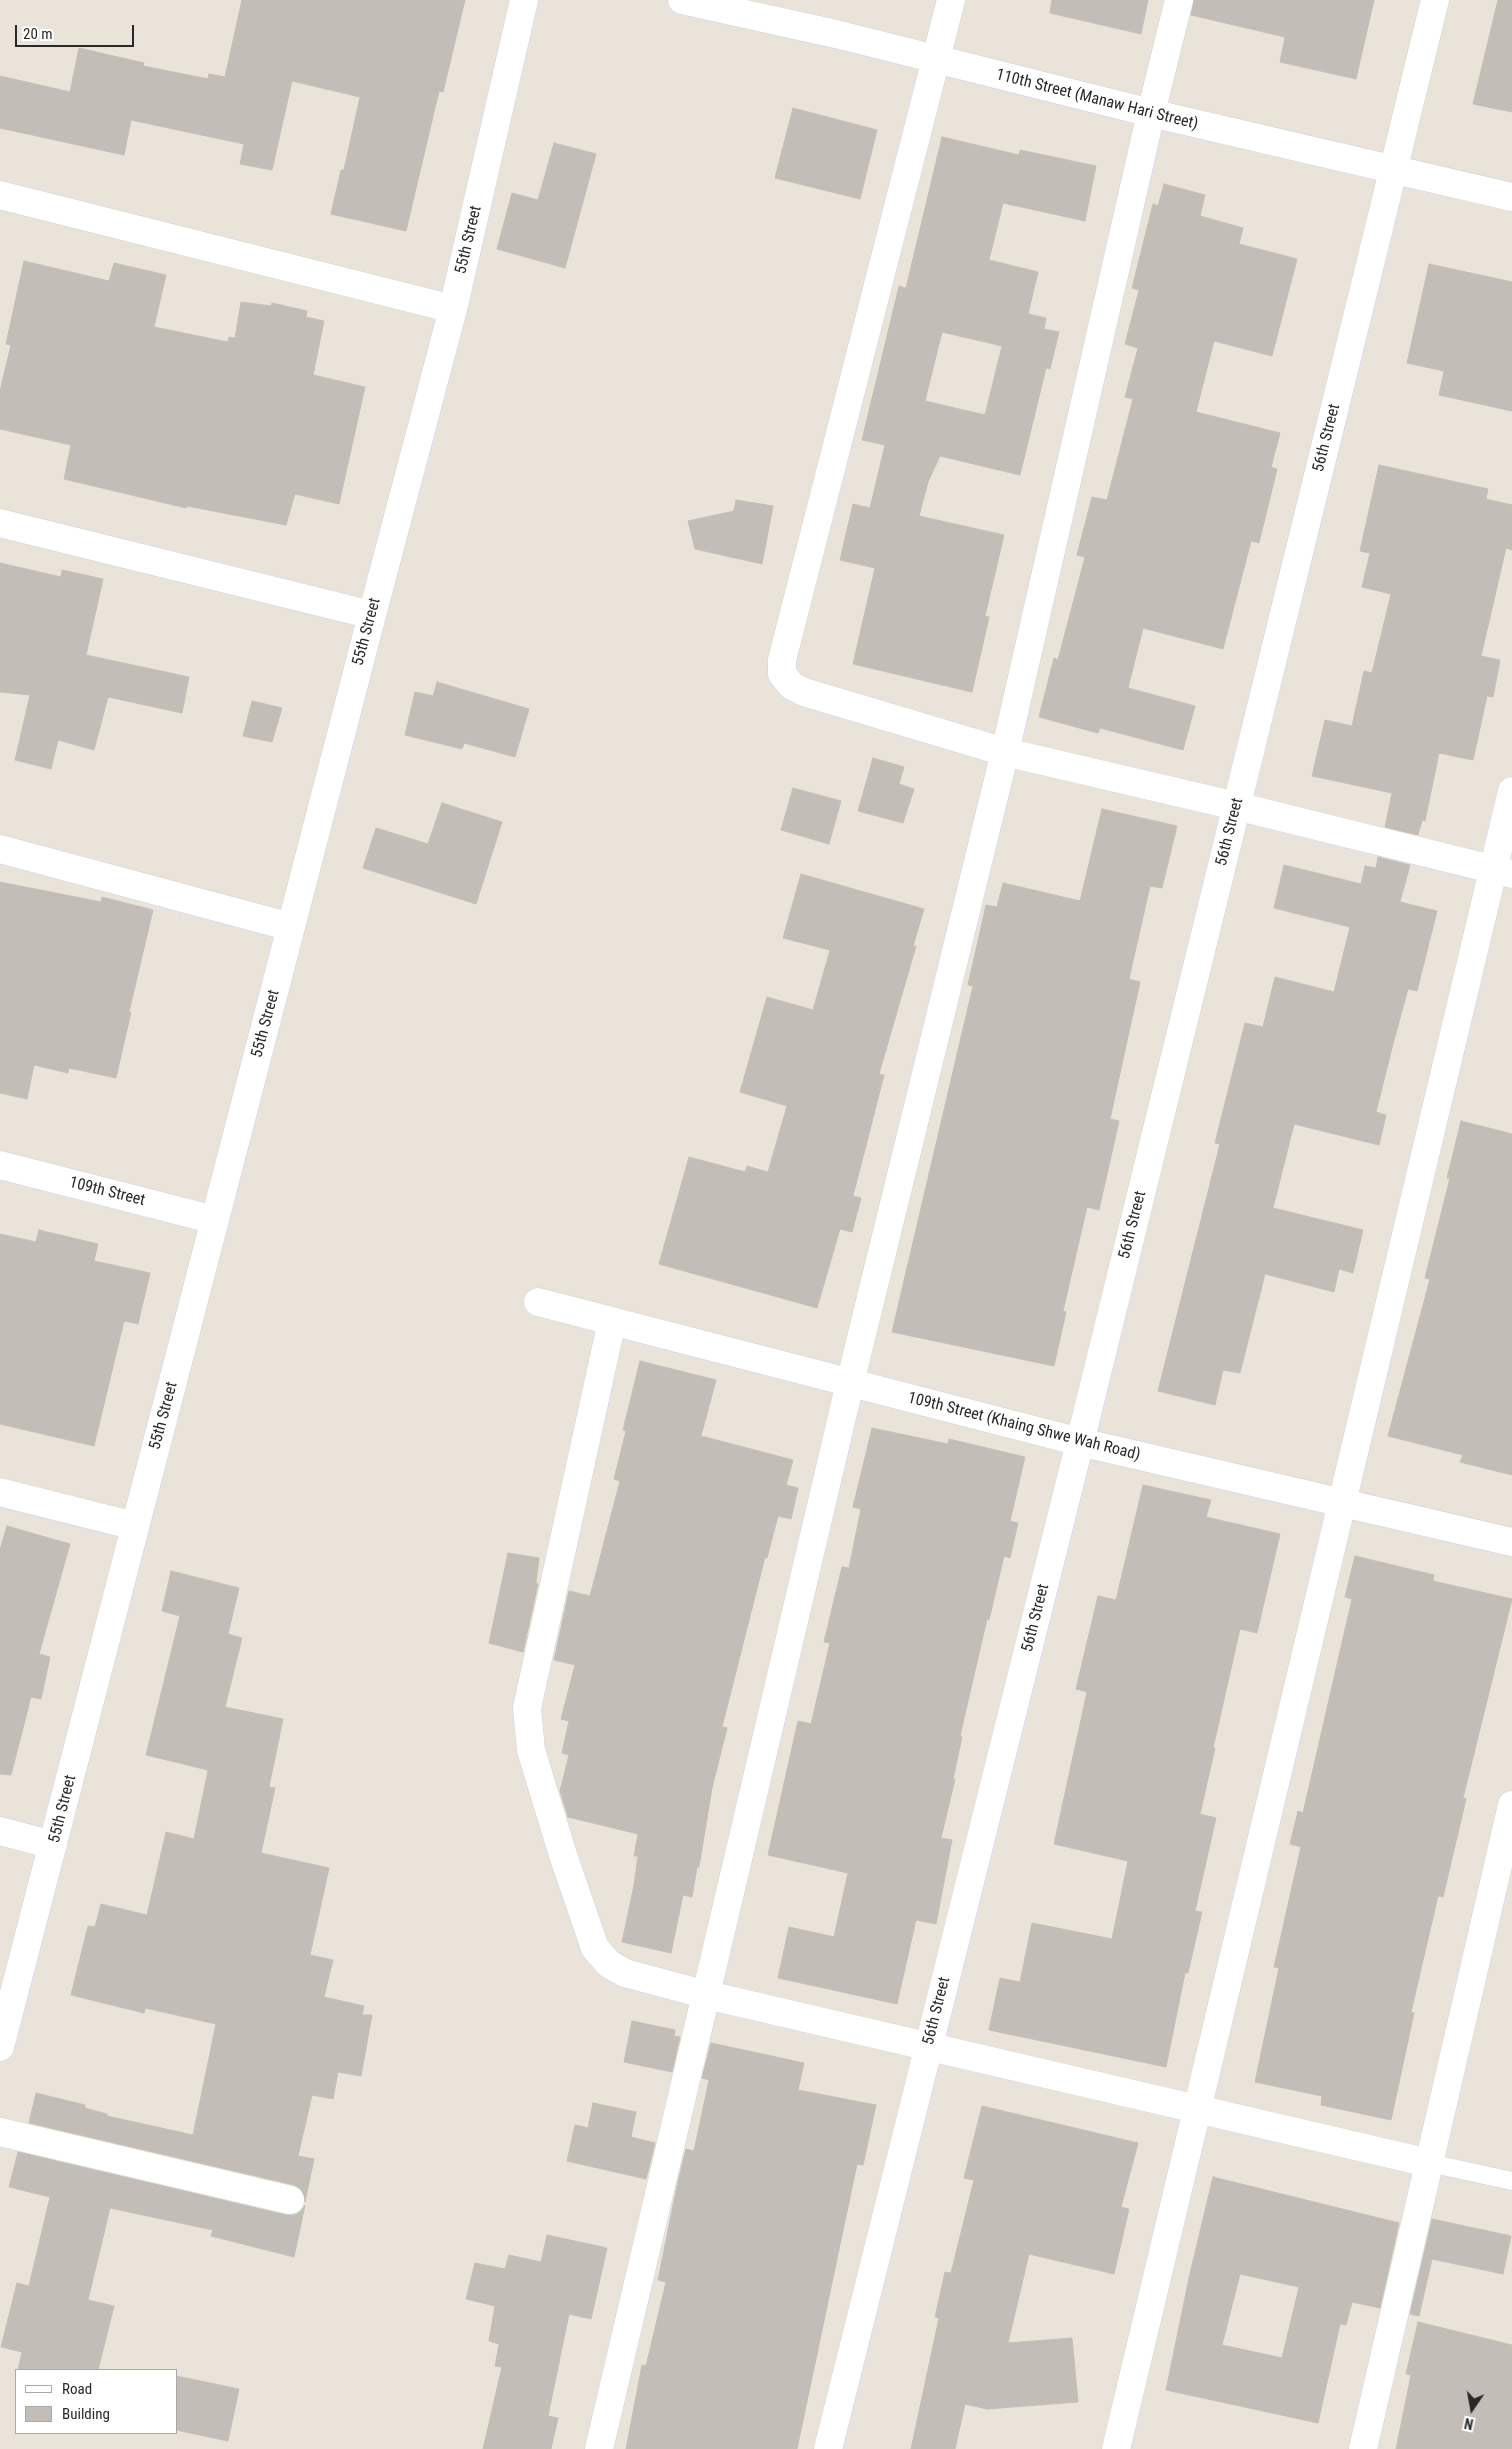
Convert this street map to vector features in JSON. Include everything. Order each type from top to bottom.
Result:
[{"type":"street","name":"55th Street","points":[[0,2047],[453,309],[524,0]]},
{"type":"street","name":"110th Street (Manaw Hari Street)","points":[[682,0],[792,24],[1151,114],[1512,197]]},
{"type":"street","points":[[951,0],[782,660],[782,674],[792,686],[804,692],[1005,752],[1236,806],[1503,872]]},
{"type":"street","points":[[599,2449],[850,1383],[1005,752],[1151,114],[1179,0]]},
{"type":"street","name":"56th Street","points":[[828,2449],[1080,1442],[1435,0]]},
{"type":"street","points":[[0,196],[453,309]]},
{"type":"street","points":[[0,523],[372,614]]},
{"type":"street","points":[[1116,2449],[1341,1502],[1503,872],[1512,791]]},
{"type":"street","points":[[0,849],[291,927]]},
{"type":"street","name":"109th Street","points":[[0,1165],[215,1220]]},
{"type":"street","name":"109th Street (Khaing Shwe Wah Road)","points":[[538,1302],[1080,1442],[1512,1542]]},
{"type":"street","points":[[612,1321],[527,1708],[530,1750],[595,1948],[609,1964],[625,1973],[707,1995],[1429,2162]]},
{"type":"street","points":[[0,1492],[135,1526]]},
{"type":"street","points":[[1363,2449],[1512,1805]]},
{"type":"street","points":[[0,1831],[53,1845]]},
{"type":"street","points":[[0,2132],[290,2200]]},
{"type":"lane","points":[[1429,2162],[1512,2181]]},
{"type":"building","points":[[242,0],[465,0],[443,92],[439,91],[406,231],[331,214],[341,170],[344,170],[360,97],[292,81],[272,170],[240,164],[244,144],[131,120],[124,155],[0,128],[0,76],[70,92],[79,48],[144,63],[143,66],[208,79],[209,74],[225,77]]},
{"type":"building","points":[[1052,0],[1148,0],[1141,34],[1050,13]]},
{"type":"building","points":[[1194,0],[1374,0],[1356,79],[1280,62],[1285,37],[1191,15]]},
{"type":"building","points":[[1498,0],[1512,0],[1512,112],[1473,104]]},
{"type":"building","points":[[793,108],[877,130],[860,199],[775,178]]},
{"type":"building","points":[[942,137],[1019,155],[1020,150],[1096,166],[1085,221],[1003,203],[989,260],[1038,272],[1028,314],[1046,318],[1044,329],[1059,332],[1050,369],[1046,368],[1020,475],[940,456],[928,482],[919,516],[1004,535],[985,616],[989,617],[972,692],[853,664],[875,568],[840,560],[853,504],[870,508],[885,445],[862,440],[899,286],[906,288]],"holes":[[[942,332],[1002,346],[985,415],[925,401]]]},
{"type":"building","points":[[554,143],[596,154],[565,268],[497,249],[512,193],[538,200]]},
{"type":"building","points":[[1164,184],[1205,195],[1200,216],[1243,228],[1239,244],[1297,259],[1272,356],[1214,341],[1196,412],[1280,433],[1271,467],[1277,469],[1259,543],[1251,541],[1223,649],[1143,628],[1128,688],[1195,706],[1183,750],[1100,728],[1098,733],[1039,717],[1054,658],[1058,660],[1085,557],[1077,555],[1092,497],[1107,500],[1133,399],[1125,397],[1138,348],[1125,344],[1139,290],[1132,288],[1153,204],[1158,206]]},
{"type":"building","points":[[24,261],[109,281],[114,263],[166,275],[154,327],[228,342],[229,337],[235,338],[241,302],[271,306],[272,303],[307,311],[306,317],[324,321],[313,375],[365,387],[339,504],[295,494],[286,525],[187,506],[186,508],[64,479],[71,445],[0,429],[0,391],[11,345],[6,344]]},
{"type":"building","points":[[1429,264],[1512,282],[1512,411],[1439,395],[1444,371],[1407,363]]},
{"type":"building","points":[[1379,465],[1488,489],[1486,499],[1512,505],[1512,550],[1506,548],[1481,656],[1500,660],[1493,697],[1487,696],[1473,760],[1439,753],[1425,821],[1422,820],[1418,835],[1385,827],[1392,793],[1312,776],[1325,720],[1352,726],[1364,671],[1372,673],[1391,594],[1362,587],[1370,553],[1360,551]]},
{"type":"building","points":[[736,500],[773,506],[762,564],[695,549],[688,521],[734,511]]},
{"type":"building","points":[[0,563],[61,577],[62,570],[103,579],[86,655],[189,677],[182,713],[108,697],[94,750],[58,740],[51,769],[15,760],[30,695],[0,692]]},
{"type":"building","points":[[437,682],[529,709],[515,757],[464,743],[462,749],[405,735],[415,692],[433,696]]},
{"type":"building","points":[[252,701],[282,708],[272,742],[243,736]]},
{"type":"building","points":[[873,758],[904,767],[899,784],[914,789],[903,823],[858,811]]},
{"type":"building","points":[[793,788],[841,801],[829,844],[781,830]]},
{"type":"building","points":[[442,803],[502,822],[476,904],[363,868],[376,828],[428,844]]},
{"type":"building","points":[[1102,809],[1177,826],[1162,888],[1150,886],[1129,979],[1140,982],[1110,1119],[1119,1121],[1099,1210],[1087,1207],[1063,1311],[1066,1312],[1054,1366],[892,1332],[973,986],[968,985],[986,905],[997,907],[1003,883],[1080,901]]},
{"type":"building","points":[[1378,857],[1410,865],[1400,902],[1437,911],[1417,991],[1408,989],[1376,1112],[1386,1115],[1379,1145],[1294,1124],[1273,1208],[1363,1230],[1353,1273],[1339,1269],[1334,1292],[1265,1274],[1240,1373],[1223,1370],[1215,1405],[1158,1391],[1220,1144],[1215,1143],[1245,1023],[1263,1027],[1275,977],[1334,992],[1350,927],[1274,908],[1284,865],[1361,884],[1365,866],[1376,868]]},
{"type":"building","points":[[801,874],[924,909],[913,946],[916,946],[879,1074],[884,1075],[853,1196],[861,1198],[852,1232],[840,1229],[817,1308],[659,1264],[689,1157],[745,1172],[747,1166],[768,1172],[787,1106],[740,1092],[767,997],[813,1010],[830,950],[783,938]]},
{"type":"building","points":[[0,882],[101,902],[102,897],[153,910],[116,1078],[69,1068],[68,1073],[34,1065],[27,1099],[0,1093]]},
{"type":"building","points":[[1461,1121],[1512,1134],[1512,1475],[1460,1462],[1463,1455],[1388,1436],[1430,1279],[1425,1278],[1450,1178],[1447,1178]]},
{"type":"building","points":[[39,1230],[98,1244],[94,1261],[150,1273],[138,1324],[124,1321],[94,1446],[0,1424],[0,1234],[36,1242]]},
{"type":"building","points":[[640,1361],[716,1380],[701,1436],[793,1460],[786,1485],[798,1488],[791,1519],[778,1516],[767,1558],[765,1557],[722,1727],[727,1728],[712,1788],[692,1897],[683,1895],[671,1953],[622,1942],[634,1885],[638,1856],[634,1856],[638,1834],[568,1817],[560,1791],[569,1755],[562,1753],[569,1721],[561,1719],[575,1665],[554,1660],[569,1591],[590,1596],[620,1481],[614,1479],[626,1431],[623,1430]]},
{"type":"building","points":[[872,1428],[948,1444],[949,1439],[1025,1457],[1010,1521],[1018,1523],[1010,1558],[1004,1556],[989,1620],[987,1619],[960,1736],[962,1737],[953,1779],[955,1779],[941,1838],[952,1840],[936,1924],[916,1920],[897,2004],[778,1978],[789,1927],[834,1937],[848,1873],[768,1855],[798,1721],[811,1724],[830,1643],[824,1642],[842,1567],[849,1568],[861,1509],[853,1507]]},
{"type":"building","points":[[1143,1485],[1211,1500],[1206,1517],[1280,1534],[1257,1633],[1240,1629],[1213,1748],[1215,1748],[1200,1814],[1216,1818],[1195,1911],[1202,1912],[1188,1973],[1185,1973],[1166,2067],[989,2030],[1000,1978],[1020,1982],[1032,1923],[1112,1939],[1128,1861],[1054,1844],[1087,1692],[1076,1689],[1098,1596],[1116,1600]]},
{"type":"building","points":[[7,1526],[70,1544],[39,1654],[50,1657],[41,1699],[31,1697],[11,1775],[0,1774],[0,1550]]},
{"type":"building","points":[[508,1553],[539,1558],[536,1583],[538,1584],[523,1652],[489,1643]]},
{"type":"building","points":[[1355,1556],[1434,1575],[1433,1581],[1512,1599],[1463,1798],[1466,1799],[1443,1897],[1438,1896],[1411,2012],[1414,2013],[1391,2120],[1321,2105],[1322,2096],[1255,2082],[1279,1968],[1274,1967],[1301,1847],[1290,1844],[1298,1811],[1303,1813],[1352,1599],[1345,1597]]},
{"type":"building","points":[[171,1571],[239,1588],[228,1634],[242,1638],[225,1707],[283,1719],[269,1787],[275,1788],[261,1853],[329,1868],[310,1955],[333,1960],[324,1997],[364,2006],[362,2015],[372,2015],[361,2076],[338,2072],[333,2099],[312,2095],[298,2156],[314,2159],[305,2202],[301,2189],[294,2185],[29,2123],[36,2093],[85,2105],[85,2108],[107,2114],[107,2116],[193,2135],[216,2024],[145,2008],[144,2013],[71,1995],[88,1926],[95,1927],[101,1904],[147,1915],[166,1832],[194,1839],[208,1770],[146,1755],[180,1616],[162,1611]]},
{"type":"building","points":[[632,2021],[675,2030],[674,2036],[680,2037],[672,2072],[624,2062]]},
{"type":"building","points":[[711,2043],[804,2063],[798,2090],[876,2105],[863,2165],[857,2164],[797,2449],[626,2449],[642,2365],[646,2366],[666,2282],[658,2280],[677,2186],[686,2149],[694,2151],[709,2080],[702,2078]]},
{"type":"building","points":[[593,2103],[636,2112],[631,2137],[655,2143],[646,2179],[567,2161],[575,2125],[588,2128]]},
{"type":"building","points":[[982,2106],[1138,2143],[1121,2207],[1129,2209],[1114,2274],[1029,2254],[1008,2343],[1072,2338],[1078,2402],[987,2409],[965,2404],[955,2449],[911,2449],[939,2318],[935,2317],[945,2272],[951,2273],[974,2180],[964,2178]]},
{"type":"building","points":[[18,2152],[286,2215],[295,2215],[305,2205],[294,2257],[211,2236],[213,2230],[110,2208],[88,2300],[114,2306],[98,2369],[18,2369],[22,2352],[1,2347],[17,2283],[29,2286],[50,2197],[9,2187]]},
{"type":"building","points":[[1213,2177],[1399,2223],[1380,2308],[1352,2302],[1346,2325],[1340,2324],[1318,2423],[1166,2390],[1189,2278]],"holes":[[[1240,2274],[1299,2287],[1282,2358],[1222,2345]]]},
{"type":"building","points":[[1432,2219],[1511,2236],[1503,2274],[1432,2259],[1419,2316],[1410,2314]]},
{"type":"building","points":[[547,2235],[607,2248],[591,2319],[569,2314],[548,2416],[558,2418],[551,2449],[483,2449],[502,2367],[495,2366],[499,2344],[489,2341],[495,2306],[466,2299],[475,2263],[505,2269],[509,2255],[541,2262]]},
{"type":"building","points":[[1418,2322],[1512,2345],[1512,2449],[1396,2449],[1411,2375],[1406,2374]]},
{"type":"building","points":[[178,2376],[239,2389],[228,2441],[178,2430]]}]
